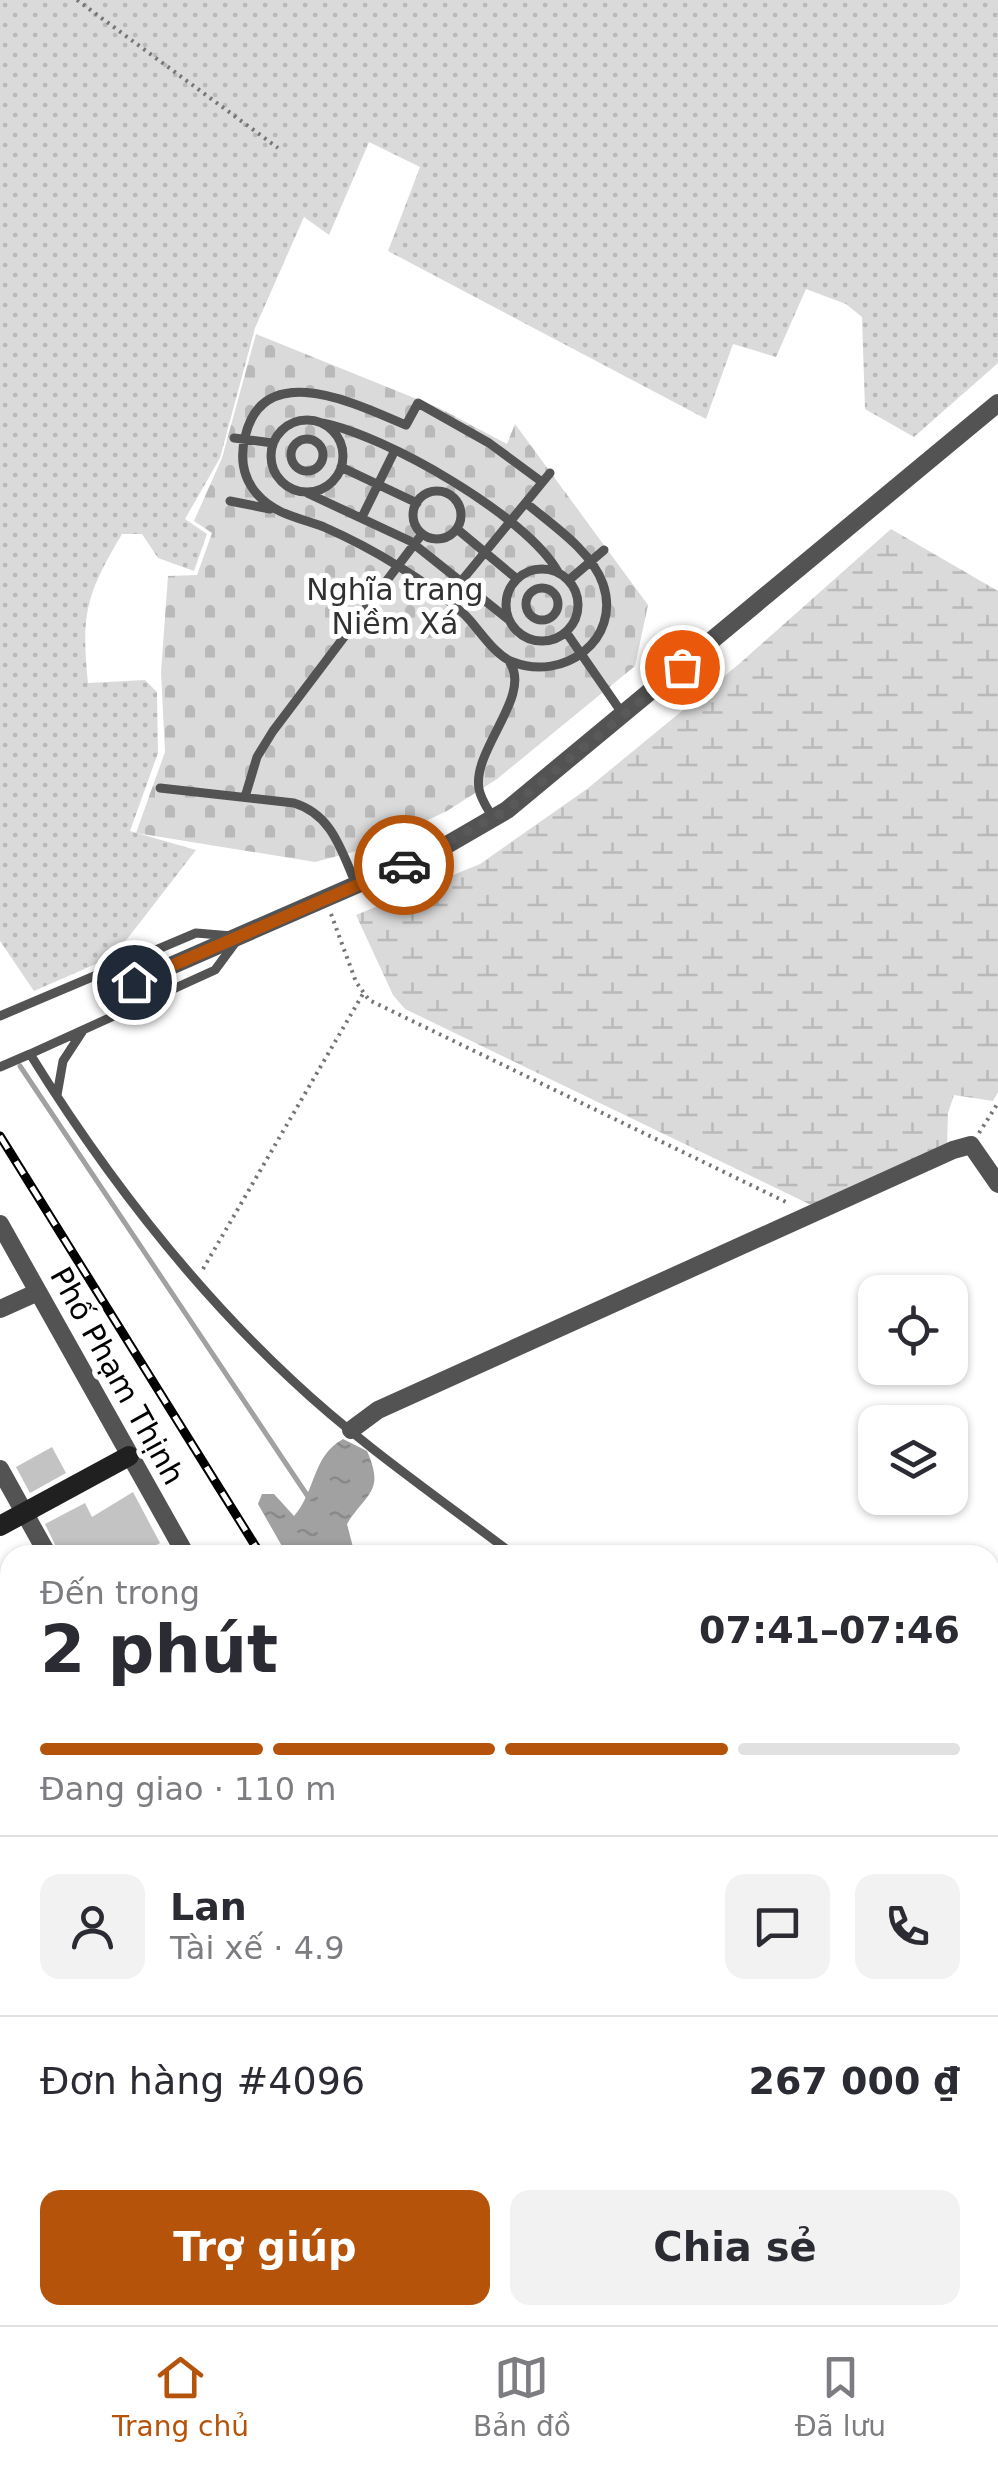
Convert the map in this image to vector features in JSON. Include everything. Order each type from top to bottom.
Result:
[{"type":"street","points":[[134,982],[446,846],[493,818],[624,715],[998,403]]},
{"type":"street","points":[[351,1430],[378,1410],[971,1146],[998,1184]]},
{"type":"street","name":"Phố Phạm Thịnh","points":[[0,1224],[180,1545]]},
{"type":"street","points":[[0,1310],[38,1292]]},
{"type":"street","points":[[0,1526],[129,1456]]},
{"type":"street","points":[[0,1469],[42,1545]]},
{"type":"lane","points":[[278,510],[248,483],[240,438],[260,409],[287,393],[329,395],[406,425],[418,403],[489,443],[542,482]]},
{"type":"lane","points":[[301,491],[324,488],[341,466],[338,438],[322,422]]},
{"type":"lane","points":[[274,472],[273,444],[290,423],[322,422],[395,450],[436,471],[509,523],[548,557],[558,572]]},
{"type":"lane","points":[[290,423],[300,440]]},
{"type":"lane","points":[[240,438],[273,444]]},
{"type":"lane","points":[[321,449],[338,438]]},
{"type":"lane","points":[[300,440],[313,440],[321,449],[320,462],[314,468],[303,470],[293,462],[292,450],[300,440]]},
{"type":"lane","points":[[363,516],[395,450]]},
{"type":"lane","points":[[274,472],[293,462]]},
{"type":"lane","points":[[341,466],[416,503]]},
{"type":"lane","points":[[314,468],[324,488]]},
{"type":"lane","points":[[274,472],[301,491],[363,516],[414,544],[463,579],[522,635],[540,641],[566,632],[578,608],[569,580],[545,568],[517,579],[506,603],[509,620]]},
{"type":"lane","points":[[463,579],[550,472]]},
{"type":"lane","points":[[288,514],[301,491]]},
{"type":"lane","points":[[429,492],[450,494],[461,512],[456,529],[442,538],[422,534],[414,522],[416,503],[429,492]]},
{"type":"lane","points":[[230,500],[278,510],[349,539],[398,566],[465,615],[509,661],[516,686],[482,764],[478,786],[493,818]]},
{"type":"lane","points":[[509,661],[546,668],[582,654],[596,641],[606,614],[604,584],[589,562],[526,502]]},
{"type":"lane","points":[[456,529],[517,579]]},
{"type":"lane","points":[[244,797],[257,757],[273,731],[422,534]]},
{"type":"lane","points":[[569,580],[604,550]]},
{"type":"lane","points":[[542,588],[545,568]]},
{"type":"lane","points":[[542,588],[553,592],[558,605],[553,616],[542,620],[530,614],[526,604],[530,594],[542,588]]},
{"type":"lane","points":[[506,603],[526,604]]},
{"type":"lane","points":[[558,605],[578,608]]},
{"type":"lane","points":[[540,641],[542,620]]},
{"type":"lane","points":[[566,632],[624,715]]},
{"type":"lane","points":[[160,788],[314,809],[326,820],[357,886]]},
{"type":"lane","points":[[0,1016],[196,933],[239,937]]},
{"type":"lane","points":[[0,1067],[215,970],[239,937]]},
{"type":"lane","points":[[56,1096],[63,1061],[84,1030]]},
{"type":"lane","points":[[30,1054],[56,1096],[198,1278],[292,1380],[501,1545]]},
{"type":"path","points":[[77,0],[278,148]]},
{"type":"path","points":[[325,900],[370,1000],[811,1214]]},
{"type":"path","points":[[198,1278],[364,992]]},
{"type":"path","points":[[971,1146],[998,1103]]},
{"type":"green space","points":[[0,0],[998,0],[998,363],[914,437],[865,409],[862,317],[846,304],[806,289],[776,357],[733,344],[706,419],[388,251],[420,167],[369,142],[329,235],[304,217],[255,328],[220,458],[185,519],[207,534],[194,571],[158,558],[142,534],[122,534],[89,605],[85,639],[88,683],[145,680],[157,692],[158,753],[130,831],[196,850],[114,956],[34,991],[0,941]]},
{"type":"green space","name":"Nghĩa trang Niềm Xá","points":[[256,334],[439,408],[507,444],[515,424],[648,605],[635,666],[497,779],[447,811],[368,848],[315,862],[136,833],[165,752],[161,672],[168,576],[197,575],[212,533],[194,521],[222,458]]},
{"type":"green space","points":[[891,529],[998,591],[998,1092],[993,1101],[954,1095],[948,1113],[947,1146],[811,1205],[405,1009],[393,995],[356,915],[480,864],[587,789],[739,664]]},
{"type":"water","points":[[343,1439],[367,1451],[374,1475],[371,1491],[347,1524],[352,1545],[281,1545],[258,1504],[262,1494],[274,1494],[294,1516],[333,1446]]},
{"type":"building","points":[[52,1447],[66,1473],[30,1493],[16,1467]]},
{"type":"building","points":[[133,1492],[160,1543],[55,1545],[45,1524],[85,1503],[92,1517]]},
{"type":"waterway","points":[[20,1066],[309,1498]]},
{"type":"railway","points":[[0,1136],[255,1545]]},
{"type":"way so far","points":[[404,865],[446,846],[507,810],[682,667]]},
{"type":"route","points":[[134,982],[404,865]]}]
